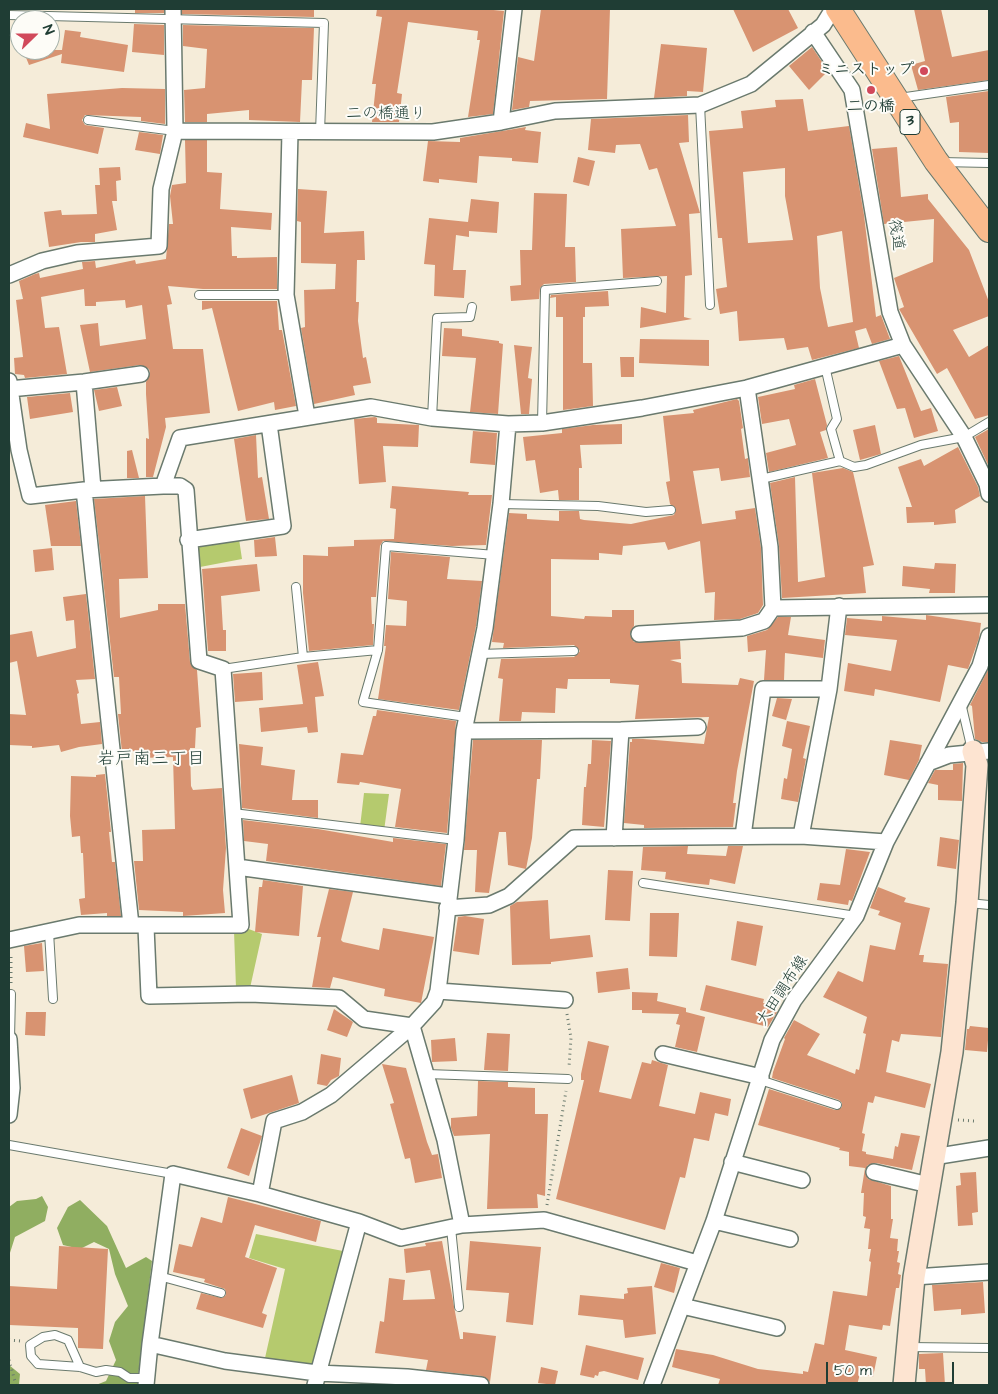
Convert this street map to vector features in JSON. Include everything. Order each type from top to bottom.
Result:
[{"type":"main road","name":"3","points":[[838,9],[936,162],[989,230]]},
{"type":"street","points":[[500,122],[514,9]]},
{"type":"street","name":"二の橋通り","points":[[175,131],[433,132],[500,122],[555,110],[700,105],[751,84],[823,25],[833,9]]},
{"type":"street","points":[[9,274],[42,262],[77,253],[159,246],[161,189],[175,131],[172,14]]},
{"type":"street","name":"筏道","points":[[813,32],[852,90],[890,312],[903,345],[964,437]]},
{"type":"street","points":[[290,132],[286,295],[307,416]]},
{"type":"street","points":[[163,486],[180,438],[371,407],[432,418],[508,424],[542,423],[642,408],[747,388],[903,345]]},
{"type":"street","points":[[9,389],[84,382],[140,374]]},
{"type":"street","points":[[9,381],[14,450],[30,496],[89,490],[163,486],[180,486],[186,490],[188,540],[199,661],[223,669],[241,925],[79,925],[10,940]]},
{"type":"street","points":[[84,382],[89,490],[148,996],[250,994],[339,998],[364,1019],[412,1026]]},
{"type":"street","points":[[638,634],[742,628],[764,621],[773,608],[770,547],[747,388]]},
{"type":"street","points":[[188,540],[283,526],[269,424]]},
{"type":"street","points":[[260,1194],[274,1121],[302,1112],[332,1095],[412,1026],[434,1002],[438,991],[456,840],[465,724],[480,654],[495,555],[508,424]]},
{"type":"street","points":[[964,437],[989,491]]},
{"type":"street","points":[[773,608],[989,605]]},
{"type":"street","points":[[802,836],[829,689],[840,606]]},
{"type":"street","name":"大田調布線","points":[[652,1385],[714,1221],[772,1040],[794,1000],[856,916],[886,842],[980,666],[989,636]]},
{"type":"street","points":[[743,836],[763,689],[829,689]]},
{"type":"street","points":[[465,724],[621,730],[698,726]]},
{"type":"street","points":[[614,838],[621,730]]},
{"type":"street","points":[[904,1385],[909,1348],[914,1277],[952,1052],[967,903],[977,765],[981,751],[949,755],[928,763]]},
{"type":"street","points":[[237,867],[448,902],[489,904],[509,896],[574,838],[802,836],[886,842]]},
{"type":"street","points":[[438,991],[565,1000]]},
{"type":"street","points":[[412,1026],[445,1140],[457,1227]]},
{"type":"street","points":[[9,1039],[12,1088],[9,1115]]},
{"type":"street","points":[[663,1054],[761,1079]]},
{"type":"street","points":[[933,1157],[989,1148]]},
{"type":"street","points":[[732,1162],[802,1180]]},
{"type":"street","points":[[874,1172],[929,1185]]},
{"type":"street","points":[[147,1381],[150,1344],[173,1174],[260,1194],[360,1222],[401,1238],[457,1227],[544,1220],[698,1263]]},
{"type":"street","points":[[714,1221],[790,1239]]},
{"type":"street","points":[[316,1379],[360,1222]]},
{"type":"street","points":[[914,1277],[989,1272]]},
{"type":"street","points":[[682,1306],[777,1328]]},
{"type":"street","points":[[150,1344],[316,1379],[481,1385]]},
{"type":"lane","points":[[9,15],[172,14],[324,23],[320,132]]},
{"type":"lane","points":[[894,98],[989,85]]},
{"type":"lane","points":[[700,105],[710,306]]},
{"type":"lane","points":[[88,120],[175,131]]},
{"type":"lane","points":[[936,162],[989,163]]},
{"type":"lane","points":[[542,423],[545,290],[657,281]]},
{"type":"lane","points":[[199,295],[286,295]]},
{"type":"lane","points":[[432,418],[437,318],[470,317],[472,307]]},
{"type":"lane","points":[[825,366],[837,419],[831,429],[840,461]]},
{"type":"lane","points":[[760,480],[840,461],[854,467],[866,465],[921,445],[964,437],[989,422]]},
{"type":"lane","points":[[501,504],[598,506],[646,512],[671,510]]},
{"type":"lane","points":[[465,724],[363,702],[378,650],[386,546],[495,555]]},
{"type":"lane","points":[[296,587],[303,657]]},
{"type":"lane","points":[[223,669],[303,657],[378,650]]},
{"type":"lane","points":[[480,654],[574,651]]},
{"type":"lane","points":[[961,702],[965,715],[968,741],[981,751]]},
{"type":"lane","points":[[234,812],[456,840]]},
{"type":"lane","points":[[643,883],[856,916]]},
{"type":"lane","points":[[967,903],[989,904]]},
{"type":"lane","points":[[49,932],[53,999]]},
{"type":"lane","points":[[9,1039],[10,994]]},
{"type":"lane","points":[[427,1074],[568,1079]]},
{"type":"lane","points":[[761,1079],[837,1105]]},
{"type":"lane","points":[[9,1145],[173,1174]]},
{"type":"lane","points":[[457,1227],[459,1307]]},
{"type":"lane","points":[[159,1276],[222,1294]]},
{"type":"lane","points":[[80,1366],[68,1340],[55,1335],[43,1336],[30,1345],[31,1356],[38,1364],[80,1366],[96,1372],[120,1372],[129,1378],[147,1381]]},
{"type":"lane","points":[[909,1348],[989,1348]]},
{"type":"path","points":[[10,940],[10,994]]},
{"type":"path","points":[[544,1220],[568,1079],[571,1038],[565,1000]]},
{"type":"path","points":[[9,1360],[16,1385]]},
{"type":"green space","points":[[239,539],[242,559],[200,567],[198,545]]},
{"type":"green space","points":[[364,793],[389,794],[384,831],[360,827]]},
{"type":"green space","points":[[246,928],[262,934],[250,988],[236,988],[234,931]]},
{"type":"green space","points":[[42,1196],[48,1207],[45,1221],[15,1237],[9,1256],[9,1207],[17,1201],[36,1199]]},
{"type":"green space","points":[[80,1200],[107,1226],[126,1268],[146,1257],[152,1261],[137,1385],[96,1385],[106,1381],[116,1360],[109,1341],[115,1322],[128,1306],[115,1274],[109,1249],[94,1242],[80,1249],[63,1245],[57,1228],[68,1207]]},
{"type":"green space","points":[[256,1234],[343,1251],[314,1366],[265,1358],[285,1269],[249,1258]]},
{"type":"green space","points":[[9,1365],[20,1374],[19,1385],[9,1385]]},
{"type":"building","points":[[135,9],[164,9],[164,13],[135,13]]},
{"type":"building","points":[[182,9],[314,9],[314,17],[182,14]]},
{"type":"building","points":[[377,9],[483,9],[504,11],[493,114],[468,117],[480,40],[477,40],[478,31],[408,22],[397,93],[402,94],[399,122],[372,122],[376,84],[372,84],[382,17],[376,16]]},
{"type":"building","points":[[541,9],[610,9],[607,99],[530,101],[529,107],[512,110],[518,57],[534,61]]},
{"type":"building","points":[[733,9],[788,9],[798,28],[753,52]]},
{"type":"building","points":[[914,9],[941,9],[952,57],[989,50],[989,80],[918,90],[911,65],[925,61]]},
{"type":"building","points":[[134,24],[164,25],[164,55],[132,52]]},
{"type":"building","points":[[183,25],[314,28],[312,80],[302,80],[300,122],[249,120],[249,110],[207,114],[207,122],[185,122],[184,90],[205,88],[207,49],[183,46]]},
{"type":"building","points":[[65,30],[81,32],[80,37],[128,45],[124,72],[61,63],[62,54],[60,55],[60,50],[62,50]]},
{"type":"building","points":[[661,44],[707,48],[703,92],[687,91],[687,96],[654,98]]},
{"type":"building","points":[[812,47],[828,71],[809,90],[789,66]]},
{"type":"building","points":[[27,60],[44,60],[29,65]]},
{"type":"building","points":[[122,88],[165,89],[165,124],[141,121],[141,117],[85,115],[82,120],[85,125],[104,128],[98,154],[23,137],[26,123],[50,129],[47,94]]},
{"type":"building","points":[[989,91],[989,153],[959,152],[959,122],[950,123],[946,97]]},
{"type":"building","points":[[803,99],[808,131],[849,126],[864,215],[876,317],[881,315],[890,339],[872,344],[866,328],[855,331],[859,348],[812,360],[808,347],[787,350],[784,338],[739,341],[737,311],[720,314],[716,289],[727,287],[722,238],[718,238],[709,131],[743,128],[741,111],[776,107],[775,100]],"holes":[[[785,168],[785,196],[793,240],[748,243],[743,172]],[[842,231],[853,322],[828,327],[820,288],[817,236]]]},
{"type":"building","points":[[688,115],[689,142],[679,143],[700,213],[689,214],[692,275],[685,276],[684,317],[692,319],[640,328],[641,307],[666,313],[667,276],[623,278],[621,229],[676,226],[657,168],[649,170],[640,144],[616,145],[615,153],[588,150],[591,119]]},
{"type":"building","points":[[526,127],[525,130],[541,132],[538,163],[512,161],[512,158],[479,156],[477,183],[439,179],[439,183],[423,181],[428,141],[460,142],[460,138]]},
{"type":"building","points":[[139,132],[163,135],[160,154],[135,150]]},
{"type":"building","points":[[185,140],[207,140],[207,172],[222,173],[220,209],[272,213],[271,230],[231,227],[232,256],[237,256],[237,258],[277,257],[277,289],[203,289],[168,286],[172,304],[167,305],[173,349],[203,349],[210,413],[165,418],[166,427],[153,477],[146,477],[146,438],[149,439],[146,382],[150,373],[149,369],[140,365],[90,372],[80,325],[98,323],[100,346],[146,339],[142,305],[126,308],[125,300],[96,302],[96,306],[85,306],[84,289],[41,297],[45,328],[59,327],[67,374],[25,378],[24,375],[15,374],[14,358],[23,357],[16,300],[23,299],[19,281],[35,274],[39,273],[40,278],[83,269],[82,262],[95,261],[96,268],[135,260],[136,264],[166,259],[169,224],[173,224],[170,196],[172,185],[186,183]]},
{"type":"building","points":[[897,147],[901,197],[928,194],[928,199],[969,250],[989,302],[989,316],[953,330],[969,357],[989,345],[989,415],[975,419],[947,368],[937,374],[899,309],[904,307],[894,278],[933,262],[934,219],[884,224],[872,149]]},
{"type":"building","points":[[578,157],[595,161],[589,186],[573,182]]},
{"type":"building","points":[[120,167],[121,180],[116,181],[117,201],[112,201],[117,230],[95,234],[95,242],[81,242],[49,247],[44,212],[61,210],[62,215],[97,214],[95,185],[100,185],[99,168]]},
{"type":"building","points":[[298,189],[327,191],[324,233],[364,231],[365,260],[357,260],[356,302],[359,302],[358,321],[363,358],[366,357],[371,383],[353,386],[355,395],[314,404],[301,328],[305,327],[304,290],[335,289],[336,264],[301,263],[301,222],[297,221]]},
{"type":"building","points":[[534,193],[567,194],[565,247],[575,247],[576,282],[544,284],[540,288],[539,299],[511,301],[510,286],[521,285],[520,250],[532,250]]},
{"type":"building","points":[[471,199],[499,202],[497,233],[469,231],[469,237],[456,235],[453,270],[466,270],[464,298],[434,296],[435,265],[424,264],[429,218],[468,222]]},
{"type":"building","points":[[608,291],[609,306],[585,307],[585,317],[583,317],[583,363],[592,363],[593,406],[563,410],[563,317],[556,317],[556,297],[550,298],[551,295]]},
{"type":"building","points":[[202,301],[277,301],[279,330],[282,330],[296,406],[275,410],[274,402],[238,411],[212,308],[202,310]]},
{"type":"building","points":[[444,328],[462,329],[462,336],[499,341],[499,343],[503,344],[498,414],[470,412],[476,358],[442,356]]},
{"type":"building","points":[[640,339],[709,340],[709,366],[639,363]]},
{"type":"building","points":[[514,345],[532,347],[528,378],[532,379],[529,414],[521,414]]},
{"type":"building","points":[[899,356],[921,411],[931,408],[938,431],[914,438],[905,408],[897,409],[879,361]]},
{"type":"building","points":[[620,357],[634,357],[634,377],[621,377]]},
{"type":"building","points":[[815,379],[827,425],[826,430],[820,432],[828,458],[769,472],[766,453],[796,445],[789,419],[762,424],[758,397],[795,389],[794,385]]},
{"type":"building","points":[[117,387],[122,406],[99,411],[94,390]]},
{"type":"building","points":[[70,393],[73,412],[30,419],[27,397]]},
{"type":"building","points":[[737,399],[739,401],[743,428],[741,429],[745,459],[748,458],[750,477],[721,481],[719,468],[693,471],[702,524],[736,519],[735,511],[755,508],[761,548],[763,605],[758,613],[740,619],[714,620],[715,592],[705,593],[700,541],[668,550],[665,542],[623,546],[622,555],[599,553],[599,560],[551,559],[551,616],[584,619],[585,616],[612,617],[612,610],[634,610],[634,626],[630,634],[634,642],[680,641],[681,659],[670,660],[681,663],[682,683],[738,685],[740,678],[754,681],[737,771],[733,803],[736,803],[733,827],[644,828],[644,825],[624,823],[630,742],[632,742],[632,739],[643,739],[704,744],[709,717],[635,719],[639,685],[610,683],[610,679],[568,679],[567,689],[556,688],[555,713],[522,712],[521,721],[499,721],[503,679],[498,678],[501,659],[574,657],[580,651],[574,645],[503,648],[504,643],[492,642],[509,513],[527,514],[527,519],[559,521],[559,511],[579,511],[580,519],[584,520],[631,524],[674,515],[676,509],[670,504],[666,482],[670,481],[663,416],[694,413],[693,410]]},
{"type":"building","points":[[377,418],[377,423],[419,425],[418,447],[383,446],[386,482],[359,484],[354,419]]},
{"type":"building","points":[[622,424],[622,444],[580,445],[582,468],[579,468],[579,500],[559,500],[558,490],[540,493],[535,460],[526,461],[523,437],[562,433],[562,429]]},
{"type":"building","points":[[875,425],[881,454],[860,460],[853,430]]},
{"type":"building","points":[[989,429],[989,467],[975,437]]},
{"type":"building","points":[[473,431],[497,433],[495,465],[470,463]]},
{"type":"building","points":[[256,435],[258,478],[262,477],[269,519],[246,521],[234,439]]},
{"type":"building","points":[[958,447],[978,487],[980,496],[955,510],[956,523],[934,525],[934,522],[907,523],[906,507],[912,507],[898,467],[921,459],[924,466]]},
{"type":"building","points":[[132,450],[139,478],[127,478],[127,451]]},
{"type":"building","points":[[843,468],[853,472],[874,565],[863,567],[866,593],[782,598],[779,546],[770,483],[795,477],[798,582],[825,577],[812,473]]},
{"type":"building","points":[[392,486],[469,492],[468,495],[492,495],[486,545],[452,546],[383,541],[380,546],[376,597],[371,597],[372,624],[374,624],[373,645],[309,651],[303,593],[303,555],[328,556],[328,547],[354,546],[354,540],[394,539],[396,509],[390,508]]},
{"type":"building","points":[[145,496],[148,578],[119,579],[120,618],[158,610],[158,604],[185,604],[190,662],[197,670],[201,727],[196,728],[195,748],[190,748],[191,786],[193,790],[222,788],[226,848],[223,890],[225,913],[183,916],[183,912],[139,910],[134,861],[143,861],[142,830],[175,829],[173,757],[142,758],[142,751],[122,752],[118,714],[121,714],[119,677],[114,677],[94,499]]},
{"type":"building","points":[[76,501],[81,546],[51,546],[45,505]]},
{"type":"building","points":[[275,537],[277,556],[255,557],[254,540]]},
{"type":"building","points":[[52,548],[54,570],[35,572],[33,550]]},
{"type":"building","points":[[391,552],[450,557],[447,579],[482,581],[476,626],[459,710],[378,699],[386,646],[384,646],[386,625],[406,626],[407,601],[388,599]]},
{"type":"building","points":[[935,563],[956,564],[955,593],[929,593],[930,589],[902,586],[903,566],[934,569]]},
{"type":"building","points":[[257,564],[260,591],[221,596],[223,630],[226,630],[226,651],[208,651],[202,569]]},
{"type":"building","points":[[86,594],[95,679],[76,680],[79,693],[77,694],[81,724],[100,722],[102,744],[61,752],[59,745],[32,748],[32,746],[9,745],[9,714],[26,715],[17,661],[9,663],[9,635],[32,631],[37,657],[76,648],[74,620],[66,621],[63,597]]},
{"type":"building","points":[[926,615],[981,623],[979,638],[968,669],[948,665],[940,702],[875,689],[874,696],[844,691],[848,663],[891,671],[897,640],[845,635],[847,618],[882,621],[882,616],[926,620]]},
{"type":"building","points":[[778,617],[791,617],[788,635],[825,640],[823,658],[785,653],[784,680],[764,680],[766,650],[748,652],[747,636],[767,630]]},
{"type":"building","points":[[318,662],[324,696],[315,697],[318,732],[308,733],[307,727],[261,732],[259,708],[303,704],[297,665]]},
{"type":"building","points":[[989,668],[989,742],[982,742],[975,739],[972,706],[970,705]]},
{"type":"building","points":[[262,672],[263,700],[235,702],[233,674]]},
{"type":"building","points":[[777,698],[792,699],[786,720],[772,716]]},
{"type":"building","points":[[377,710],[456,721],[447,833],[395,827],[401,789],[360,782],[359,785],[337,783],[341,753],[363,755],[373,716],[376,716]]},
{"type":"building","points":[[787,721],[810,726],[803,758],[806,759],[798,802],[781,799],[784,778],[787,779],[792,749],[782,746]]},
{"type":"building","points":[[473,740],[542,740],[540,779],[537,779],[532,838],[526,869],[508,865],[506,832],[499,832],[489,893],[475,892],[477,850],[464,850]]},
{"type":"building","points":[[592,740],[611,741],[604,827],[582,825],[584,787],[586,787],[588,764],[591,764]]},
{"type":"building","points":[[890,740],[922,745],[919,760],[909,780],[884,775]]},
{"type":"building","points":[[239,744],[263,747],[261,765],[295,770],[292,800],[318,800],[318,818],[242,808]]},
{"type":"building","points":[[963,763],[962,801],[938,800],[938,785],[928,783],[935,770],[953,770],[953,764]]},
{"type":"building","points":[[105,774],[112,862],[115,862],[121,916],[107,916],[107,913],[81,915],[79,899],[85,898],[83,853],[81,853],[80,836],[72,837],[70,816],[71,776],[96,777],[96,775]]},
{"type":"building","points":[[243,820],[318,829],[393,842],[393,838],[446,844],[441,886],[266,861],[268,844],[244,841]]},
{"type":"building","points":[[940,837],[959,840],[956,869],[937,866]]},
{"type":"building","points":[[688,846],[687,854],[726,856],[728,846],[743,846],[735,884],[710,879],[709,885],[690,883],[665,879],[666,872],[641,870],[643,847]]},
{"type":"building","points":[[846,849],[870,852],[852,901],[849,900],[848,905],[817,900],[820,883],[840,885]]},
{"type":"building","points":[[608,870],[633,871],[630,921],[605,920]]},
{"type":"building","points":[[263,880],[303,886],[299,936],[255,932],[259,887],[262,887]]},
{"type":"building","points":[[878,887],[906,898],[904,902],[930,908],[919,955],[924,955],[923,962],[948,964],[941,1037],[901,1034],[899,1042],[892,1040],[886,1072],[931,1084],[925,1108],[875,1096],[873,1103],[868,1102],[862,1133],[865,1134],[862,1151],[866,1152],[866,1154],[893,1159],[895,1146],[898,1147],[901,1133],[920,1136],[912,1170],[876,1163],[868,1165],[865,1170],[868,1179],[891,1186],[891,1219],[893,1219],[890,1238],[898,1239],[897,1251],[899,1251],[897,1262],[900,1263],[898,1274],[901,1275],[899,1288],[896,1288],[890,1326],[883,1325],[882,1330],[849,1325],[845,1350],[877,1357],[873,1377],[860,1374],[857,1385],[718,1385],[720,1379],[672,1367],[676,1349],[713,1355],[758,1369],[803,1374],[803,1371],[808,1372],[815,1343],[824,1345],[833,1291],[867,1296],[871,1249],[868,1249],[870,1229],[864,1228],[866,1217],[863,1216],[864,1193],[861,1193],[865,1168],[849,1166],[849,1152],[839,1150],[840,1148],[758,1125],[769,1089],[835,1110],[842,1107],[842,1103],[839,1100],[772,1078],[784,1038],[794,1020],[820,1034],[807,1055],[855,1074],[856,1069],[859,1070],[866,1034],[863,1033],[867,1017],[823,997],[838,971],[863,982],[870,945],[895,950],[901,923],[878,915],[880,911],[870,908]]},
{"type":"building","points":[[329,889],[353,892],[341,940],[343,942],[379,950],[383,928],[434,937],[421,1003],[384,996],[385,989],[333,977],[330,988],[312,987],[321,937],[317,937]]},
{"type":"building","points":[[548,900],[550,939],[590,935],[593,957],[551,962],[551,964],[512,965],[510,906],[517,902]]},
{"type":"building","points":[[650,913],[679,913],[677,957],[649,956]]},
{"type":"building","points":[[465,916],[484,919],[479,955],[453,951],[458,917]]},
{"type":"building","points":[[737,921],[763,926],[756,966],[731,960]]},
{"type":"building","points":[[42,943],[44,971],[26,972],[24,946]]},
{"type":"building","points":[[628,968],[630,989],[598,993],[596,972]]},
{"type":"building","points":[[706,985],[764,999],[763,1003],[772,1005],[771,1009],[777,1012],[768,1027],[700,1010]]},
{"type":"building","points":[[632,992],[658,993],[657,1001],[686,1008],[686,1012],[705,1017],[697,1052],[675,1047],[680,1025],[676,1024],[679,1014],[642,1013],[642,1010],[632,1010]]},
{"type":"building","points":[[334,1009],[353,1022],[347,1037],[327,1030]]},
{"type":"building","points":[[26,1012],[46,1012],[45,1036],[25,1035]]},
{"type":"building","points":[[970,1026],[989,1028],[987,1052],[965,1050],[967,1029]]},
{"type":"building","points":[[487,1033],[510,1034],[508,1071],[484,1070]]},
{"type":"building","points":[[455,1038],[457,1061],[432,1062],[431,1040]]},
{"type":"building","points":[[588,1041],[609,1046],[599,1092],[631,1099],[642,1062],[651,1064],[652,1060],[668,1065],[659,1106],[695,1114],[700,1092],[731,1099],[728,1116],[715,1113],[709,1141],[694,1138],[685,1178],[680,1177],[665,1230],[556,1199],[584,1080],[581,1080],[581,1074]]},
{"type":"building","points":[[321,1054],[341,1058],[339,1076],[331,1080],[327,1086],[317,1084]]},
{"type":"building","points":[[382,1064],[406,1068],[427,1142],[432,1155],[438,1154],[442,1178],[415,1183],[410,1158],[405,1159],[390,1104],[394,1103]]},
{"type":"building","points":[[292,1075],[299,1103],[251,1119],[243,1089]]},
{"type":"building","points":[[478,1081],[508,1082],[508,1087],[535,1088],[535,1114],[548,1114],[545,1196],[537,1194],[538,1208],[487,1209],[490,1134],[454,1136],[451,1128],[451,1118],[477,1116]]},
{"type":"building","points":[[241,1128],[262,1136],[249,1176],[227,1168]]},
{"type":"building","points":[[976,1172],[978,1212],[972,1213],[973,1225],[958,1226],[956,1186],[961,1185],[960,1173]]},
{"type":"building","points":[[228,1197],[321,1221],[316,1242],[255,1225],[245,1257],[277,1268],[262,1313],[267,1315],[263,1328],[196,1309],[201,1293],[222,1298],[226,1295],[225,1289],[204,1282],[205,1279],[173,1272],[179,1244],[192,1247],[201,1217],[222,1223]]},
{"type":"building","points":[[442,1241],[460,1339],[463,1339],[463,1332],[496,1336],[490,1382],[482,1376],[426,1370],[428,1360],[375,1353],[380,1321],[384,1322],[389,1278],[405,1280],[403,1300],[435,1299],[430,1270],[406,1273],[404,1249],[426,1246],[425,1243]]},
{"type":"building","points":[[470,1241],[541,1247],[533,1325],[506,1322],[509,1293],[466,1290]]},
{"type":"building","points":[[59,1246],[108,1249],[103,1349],[78,1348],[78,1328],[9,1325],[9,1286],[57,1289]]},
{"type":"building","points":[[661,1263],[680,1268],[674,1293],[654,1287]]},
{"type":"building","points":[[983,1282],[985,1313],[961,1315],[961,1309],[934,1311],[932,1285]]},
{"type":"building","points":[[652,1286],[656,1334],[625,1338],[623,1320],[578,1315],[580,1295],[624,1299],[624,1294],[628,1293],[627,1288]]},
{"type":"building","points":[[586,1345],[644,1358],[638,1380],[604,1371],[599,1372],[598,1376],[595,1375],[594,1378],[580,1375]]},
{"type":"building","points":[[943,1353],[945,1385],[926,1385],[925,1369],[919,1369],[919,1354]]},
{"type":"building","points":[[541,1367],[558,1371],[555,1385],[538,1383]]},
{"type":"place","name":"ミニストップ","points":[[924,71]]},
{"type":"place","name":"二の橋","points":[[871,90]]},
{"type":"district","name":"岩戸南三丁目","points":[[151,760]]}]
